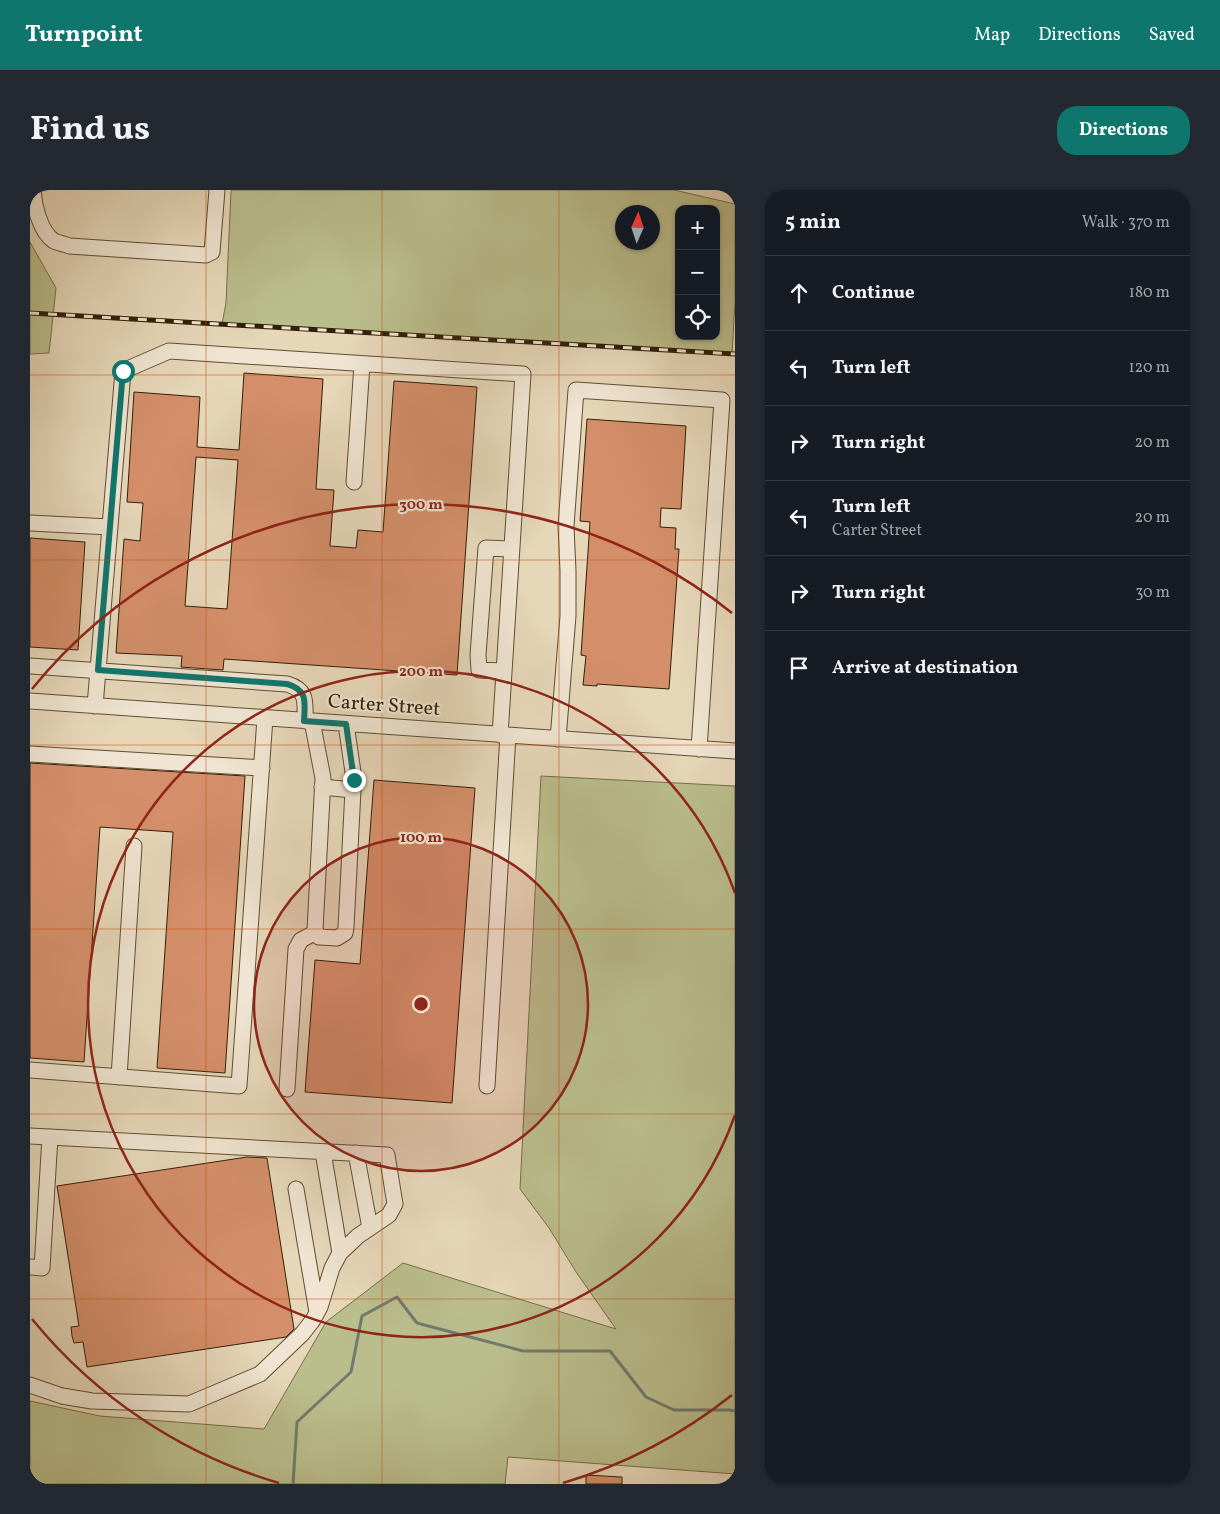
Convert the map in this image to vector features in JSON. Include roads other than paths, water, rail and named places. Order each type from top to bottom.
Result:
[{"type":"street","points":[[33,190],[34,204],[40,223],[53,240],[69,246],[206,255],[212,252],[217,190]]},
{"type":"street","points":[[95,706],[123,371],[169,351],[523,374],[504,671],[504,735],[486,1086]]},
{"type":"street","points":[[354,482],[362,364]]},
{"type":"street","points":[[558,739],[568,616],[566,526],[576,390],[722,400],[699,749]]},
{"type":"street","points":[[30,524],[110,527]]},
{"type":"street","points":[[504,671],[478,670],[478,655],[486,548],[512,549]]},
{"type":"street","points":[[30,666],[287,684],[297,687],[302,693],[305,702],[323,778],[315,923],[316,932],[320,937],[337,938],[345,934],[346,926],[354,780],[346,724]]},
{"type":"street","name":"Carter Street","points":[[30,701],[735,751]]},
{"type":"street","points":[[30,1070],[239,1086],[266,718]]},
{"type":"street","points":[[30,754],[262,768]]},
{"type":"street","points":[[322,787],[353,790]]},
{"type":"street","points":[[119,1077],[134,846]]},
{"type":"street","points":[[287,1089],[296,948],[301,940],[316,932]]},
{"type":"street","points":[[30,1136],[387,1155],[395,1204],[389,1215],[358,1236],[340,1253],[332,1268],[317,1312],[302,1334],[260,1374],[189,1404],[92,1401],[62,1396],[30,1385]]},
{"type":"street","points":[[30,1267],[42,1268],[50,1137]]},
{"type":"street","points":[[323,1152],[340,1253]]},
{"type":"street","points":[[356,1153],[370,1228]]},
{"type":"street","points":[[296,1190],[317,1312]]},
{"type":"waterway","points":[[293,1484],[297,1422],[351,1372],[362,1316],[397,1297],[417,1323],[523,1351],[610,1351],[646,1397],[674,1410],[735,1411]]},
{"type":"railway","points":[[30,313],[735,354]]}]
